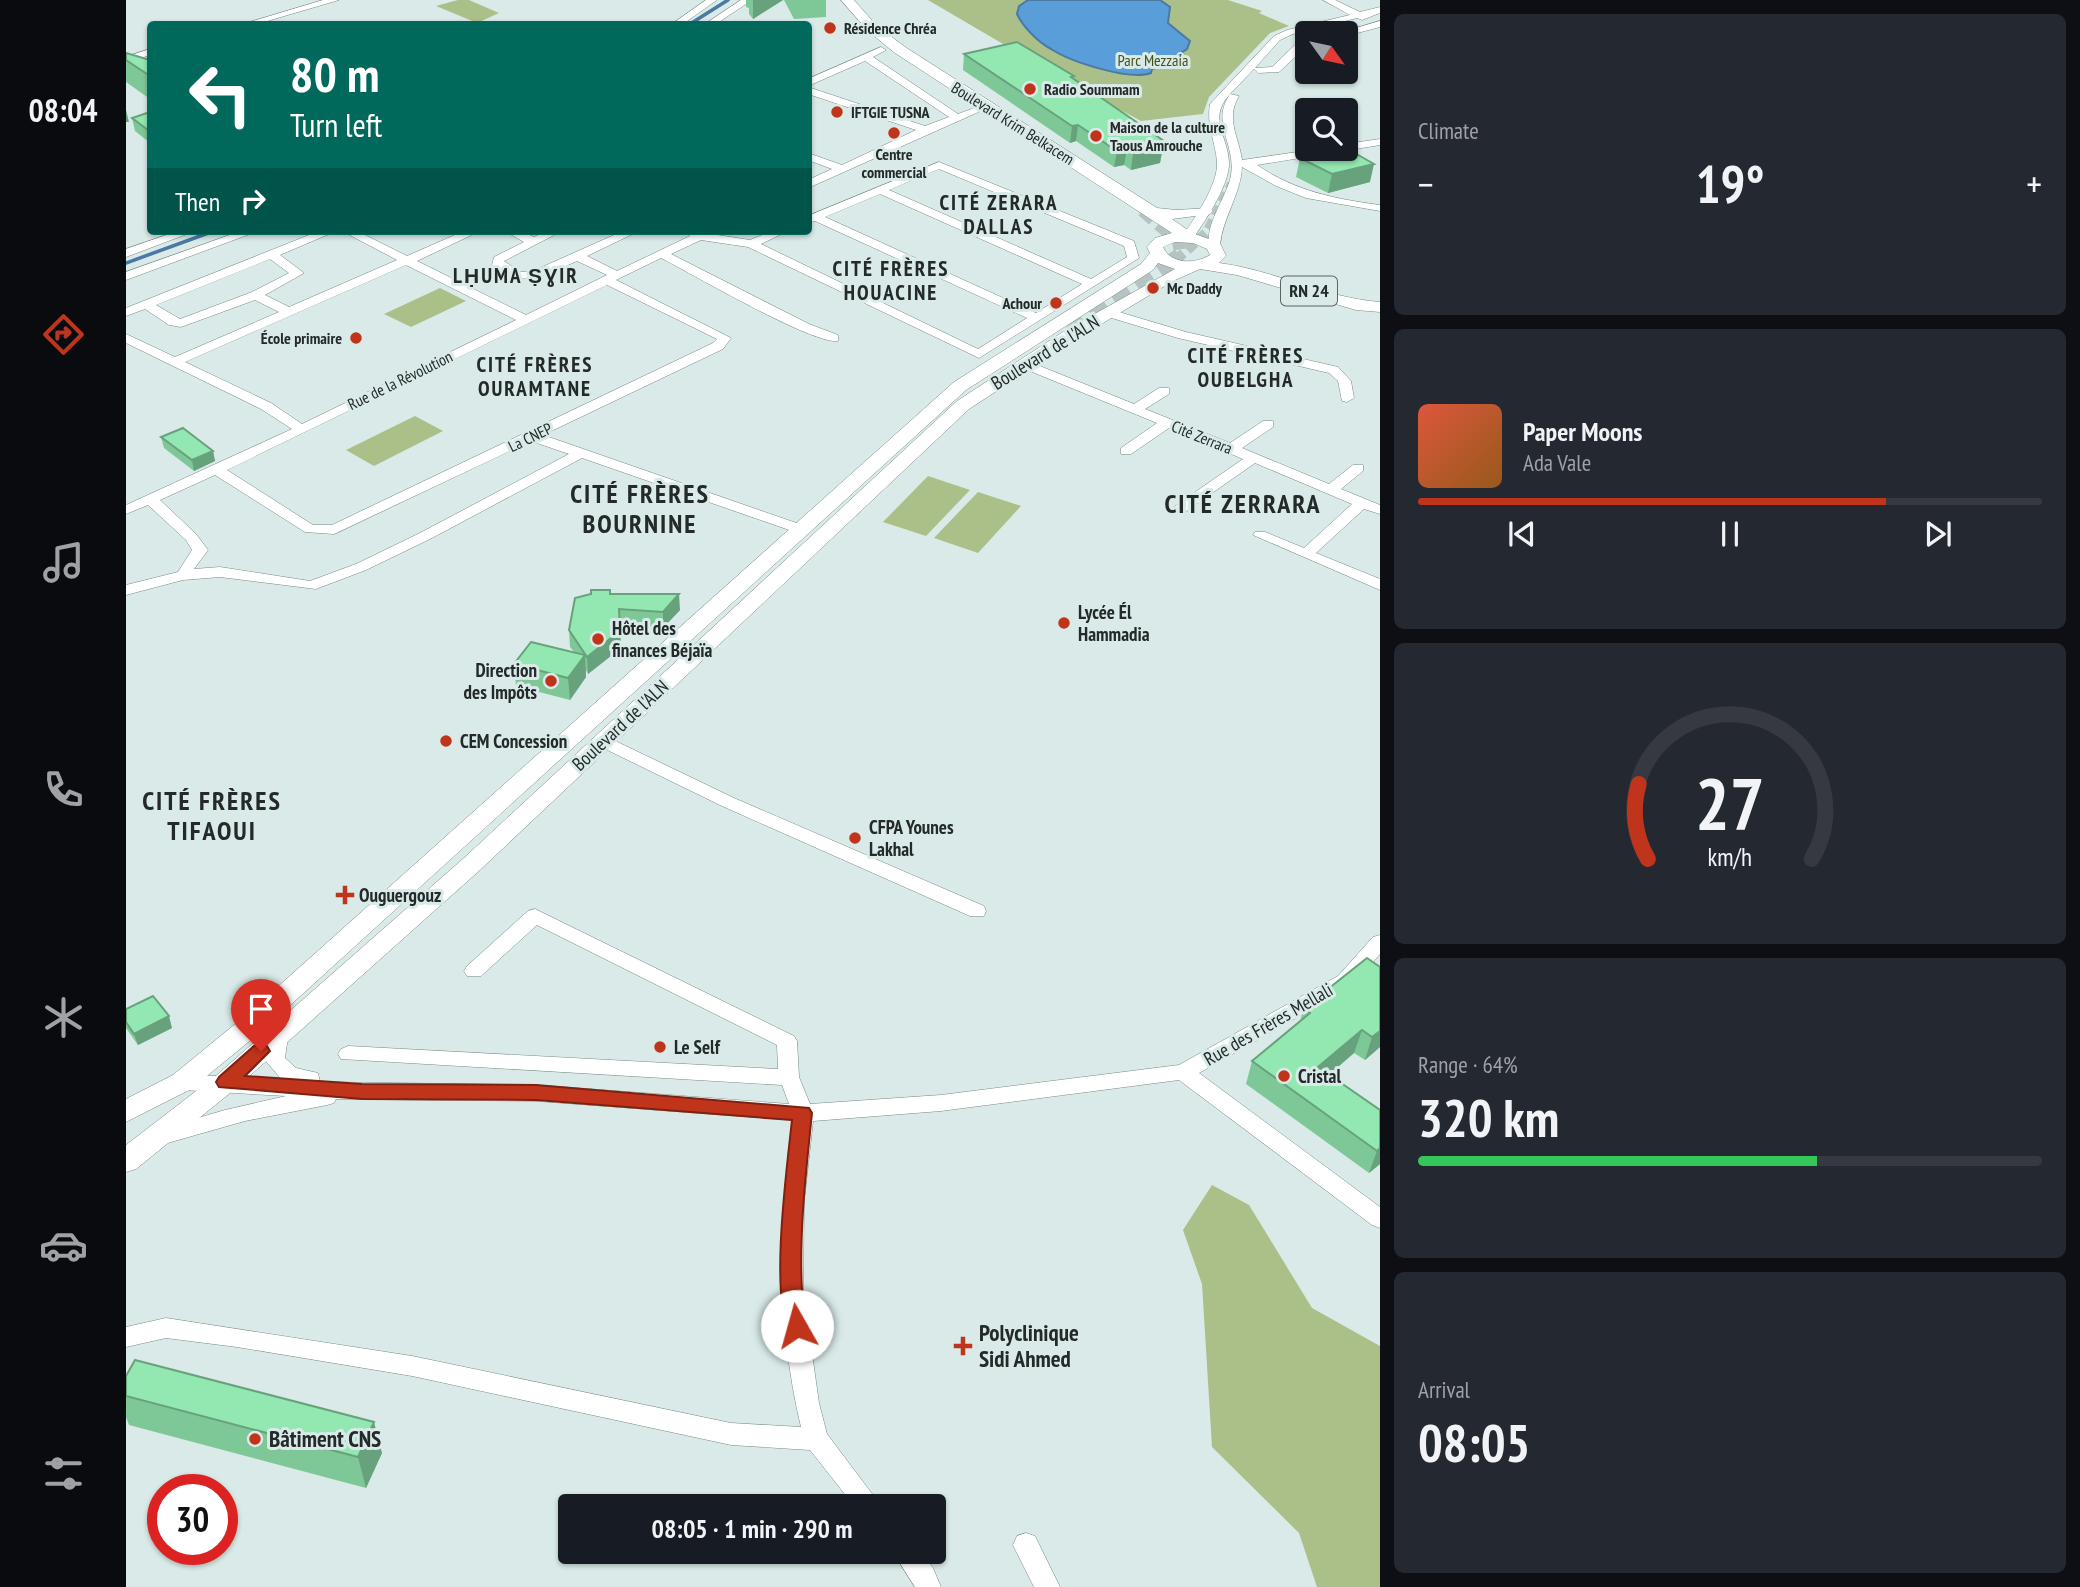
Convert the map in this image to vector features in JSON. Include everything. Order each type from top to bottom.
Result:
[{"type":"main road","name":"Boulevard Krim Belkacem","points":[[830,0],[837,11],[881,50],[1153,212],[1187,237]]},
{"type":"main road","name":"Boulevard Krim Belkacem","points":[[847,0],[872,28],[893,45],[1139,218],[1159,236],[1158,248]]},
{"type":"main road","points":[[1153,212],[1187,215],[1205,211]]},
{"type":"main road","points":[[1187,237],[1216,251],[1213,261],[1200,265],[1173,263],[1158,248],[1187,237]]},
{"type":"main road","name":"Boulevard de l'ALN","points":[[126,1111],[181,1082],[254,1023],[988,358],[1147,267],[1158,248]]},
{"type":"main road","name":"RN 24","points":[[1216,251],[1229,266],[1239,270],[1356,305],[1380,307]]},
{"type":"main road","name":"Boulevard de l'ALN","points":[[126,1161],[226,1082],[472,864],[963,405],[1167,278],[1200,265]]},
{"type":"main road","name":"RN 24","points":[[1200,265],[1239,270]]},
{"type":"main road","points":[[126,1101],[181,1082]]},
{"type":"street","points":[[259,21],[334,0]]},
{"type":"street","points":[[681,21],[712,0]]},
{"type":"street","points":[[715,21],[747,0]]},
{"type":"street","points":[[1328,0],[1362,17]]},
{"type":"street","points":[[1187,237],[1205,211],[1223,166],[1213,116],[1215,104],[1282,39],[1380,13]]},
{"type":"street","points":[[1358,30],[1380,24]]},
{"type":"street","points":[[1282,39],[1295,42]]},
{"type":"street","points":[[1282,39],[1227,105],[1228,128],[1242,164],[1272,182],[1307,197],[1380,208]]},
{"type":"street","points":[[812,81],[881,50]]},
{"type":"street","points":[[129,56],[147,53]]},
{"type":"street","points":[[1258,70],[1275,70],[1295,53]]},
{"type":"street","points":[[865,56],[956,117]]},
{"type":"street","points":[[812,91],[925,130]]},
{"type":"street","points":[[812,183],[925,130],[980,108]]},
{"type":"street","points":[[1358,146],[1380,142]]},
{"type":"street","points":[[1242,164],[1295,156]]},
{"type":"street","points":[[812,158],[842,169]]},
{"type":"street","points":[[1216,251],[1242,164]]},
{"type":"street","points":[[709,235],[751,244],[988,358],[1037,318],[1133,258],[1130,244],[939,165],[812,219]]},
{"type":"street","points":[[880,190],[1092,284]]},
{"type":"street","points":[[812,219],[1037,318]]},
{"type":"street","points":[[126,253],[178,235]]},
{"type":"street","points":[[126,276],[241,235]]},
{"type":"street","points":[[126,312],[320,235]]},
{"type":"street","points":[[356,235],[524,319]]},
{"type":"street","points":[[174,362],[465,235]]},
{"type":"street","points":[[520,235],[533,241]]},
{"type":"street","points":[[547,235],[498,260],[498,265],[520,276],[533,276],[624,235]]},
{"type":"street","points":[[611,235],[617,238]]},
{"type":"street","name":"Rue de la Révolution","points":[[126,510],[217,470],[696,235]]},
{"type":"street","points":[[751,244],[772,235]]},
{"type":"street","points":[[662,254],[833,338]]},
{"type":"street","points":[[146,304],[174,322],[181,323],[256,295],[298,273],[272,255]]},
{"type":"street","points":[[577,256],[611,278]]},
{"type":"street","name":"La CNEP","points":[[217,470],[310,528],[334,530],[718,346],[725,338],[611,278]]},
{"type":"street","points":[[256,295],[289,312]]},
{"type":"street","points":[[1109,313],[1182,335],[1333,370],[1342,375],[1346,383],[1347,398]]},
{"type":"street","points":[[126,338],[266,406],[301,429]]},
{"type":"street","name":"Cité Zerrara","points":[[1025,364],[1380,510]]},
{"type":"street","points":[[1135,410],[1164,391]]},
{"type":"street","points":[[1126,451],[1167,422]]},
{"type":"street","points":[[1231,449],[1268,424]]},
{"type":"street","points":[[531,436],[800,528]]},
{"type":"street","points":[[126,590],[183,575],[220,572],[311,586],[425,537],[581,453]]},
{"type":"street","points":[[1180,509],[1253,458]]},
{"type":"street","points":[[1331,490],[1358,468]]},
{"type":"street","points":[[150,499],[191,537],[200,550],[183,575]]},
{"type":"street","points":[[1306,554],[1362,503]]},
{"type":"street","points":[[1261,535],[1380,585]]},
{"type":"street","points":[[603,741],[729,802],[977,911]]},
{"type":"street","points":[[474,971],[535,916],[787,1041],[789,1077],[803,1113],[793,1202],[792,1290],[807,1403],[816,1440],[860,1494]]},
{"type":"street","name":"Rue des Frères Mellali","points":[[1183,1072],[1345,981],[1380,942]]},
{"type":"street","points":[[278,1035],[275,1060],[290,1075],[362,1092]]},
{"type":"street","points":[[348,1054],[789,1077]]},
{"type":"street","points":[[181,1082],[226,1082],[362,1092],[536,1093],[803,1113],[941,1103],[1183,1072],[1380,1219]]},
{"type":"street","points":[[155,1139],[217,1118],[273,1105],[362,1092]]},
{"type":"street","points":[[126,1337],[166,1328],[237,1337],[412,1366],[732,1433],[816,1440]]},
{"type":"street","points":[[1026,1545],[1047,1587]]},
{"type":"street","points":[[914,1564],[928,1587]]},
{"type":"green space","points":[[469,0],[499,13],[481,21],[472,21],[436,6]]},
{"type":"green space","name":"Parc Mezzaia","points":[[928,0],[1228,0],[1262,11],[1259,13],[1289,26],[1270,33],[1209,97],[1203,114],[1141,121],[1061,78]]},
{"type":"green space","points":[[440,288],[466,301],[411,327],[384,314]]},
{"type":"green space","points":[[415,416],[443,431],[374,466],[346,450]]},
{"type":"green space","points":[[928,476],[970,490],[926,536],[883,522]]},
{"type":"green space","points":[[978,492],[1021,506],[978,553],[934,538]]},
{"type":"green space","points":[[1212,1185],[1249,1205],[1312,1308],[1380,1346],[1380,1587],[1317,1587],[1299,1533],[1212,1447],[1202,1284],[1183,1230]]},
{"type":"water","points":[[1028,0],[1160,0],[1170,7],[1168,23],[1190,41],[1187,49],[1181,53],[1180,61],[1152,69],[1151,73],[1141,75],[1101,69],[1060,54],[1036,38],[1017,14],[1019,6]]},
{"type":"building","points":[[1017,42],[1074,76],[1071,77],[1164,141],[1156,142],[1162,146],[1133,153],[1127,149],[1117,151],[1078,125],[1072,126],[964,54]]},
{"type":"building","points":[[126,53],[147,59],[147,74],[126,60]]},
{"type":"building","points":[[147,113],[147,129],[132,118]]},
{"type":"building","points":[[1358,155],[1374,164],[1332,174],[1306,161],[1358,161]]},
{"type":"building","points":[[183,428],[213,451],[192,460],[161,437]]},
{"type":"building","points":[[591,590],[610,590],[610,594],[679,594],[663,612],[619,609],[620,631],[587,657],[569,630],[575,598],[591,594]]},
{"type":"building","points":[[531,642],[585,655],[568,678],[514,664]]},
{"type":"building","points":[[1367,958],[1380,967],[1380,1031],[1372,1037],[1362,1030],[1318,1067],[1380,1110],[1380,1148],[1377,1151],[1252,1061],[1310,1013],[1304,1008]]},
{"type":"building","points":[[153,996],[169,1016],[134,1034],[126,1022],[126,1009]]},
{"type":"building","points":[[135,1360],[374,1422],[358,1457],[126,1396],[126,1376]]},
{"type":"waterway","points":[[695,21],[728,0]]},
{"type":"waterway","points":[[126,263],[203,235]]},
{"type":"tunnel","points":[[1176,260],[1207,232],[1232,184]]},
{"type":"tunnel","points":[[1143,210],[1179,241],[1181,254],[1166,264]]},
{"type":"tunnel","points":[[1072,334],[1091,316],[1168,263]]},
{"type":"place","name":"Résidence Chréa","points":[[830,28]]},
{"type":"place","name":"Radio Soummam","points":[[1030,89]]},
{"type":"place","name":"IFTGIE TUSNA","points":[[837,112]]},
{"type":"place","name":"Centre commercial","points":[[894,133]]},
{"type":"place","name":"Maison de la culture Taous Amrouche","points":[[1096,136]]},
{"type":"place","name":"Mc Daddy","points":[[1153,288]]},
{"type":"place","name":"Achour","points":[[1056,303]]},
{"type":"place","name":"École primaire","points":[[356,338]]},
{"type":"place","name":"Lycée Él Hammadia","points":[[1064,623]]},
{"type":"place","name":"Hôtel des finances Béjaïa","points":[[598,639]]},
{"type":"place","name":"Direction des Impôts","points":[[551,681]]},
{"type":"place","name":"CEM Concession","points":[[446,741]]},
{"type":"place","name":"CFPA Younes Lakhal","points":[[855,838]]},
{"type":"place","name":"Ouguergouz","points":[[345,895]]},
{"type":"place","name":"Le Self","points":[[660,1047]]},
{"type":"place","name":"Cristal","points":[[1284,1076]]},
{"type":"place","name":"Polyclinique Sidi Ahmed","points":[[963,1346]]},
{"type":"place","name":"Bâtiment CNS","points":[[255,1439]]},
{"type":"district","name":"CITÉ ZERARA DALLAS","points":[[999,215]]},
{"type":"district","name":"LḤUMA ṢƔIR","points":[[516,276]]},
{"type":"district","name":"CITÉ FRÈRES HOUACINE","points":[[891,281]]},
{"type":"district","name":"CITÉ FRÈRES OUBELGHA","points":[[1246,368]]},
{"type":"district","name":"CITÉ FRÈRES OURAMTANE","points":[[535,377]]},
{"type":"district","name":"CITÉ ZERRARA","points":[[1243,504]]},
{"type":"district","name":"CITÉ FRÈRES BOURNINE","points":[[640,509]]},
{"type":"district","name":"CITÉ FRÈRES TIFAOUI","points":[[212,816]]},
{"type":"route","points":[[261,1051],[226,1082],[362,1092],[536,1093],[803,1113],[793,1202],[792,1290],[797,1326]]}]
